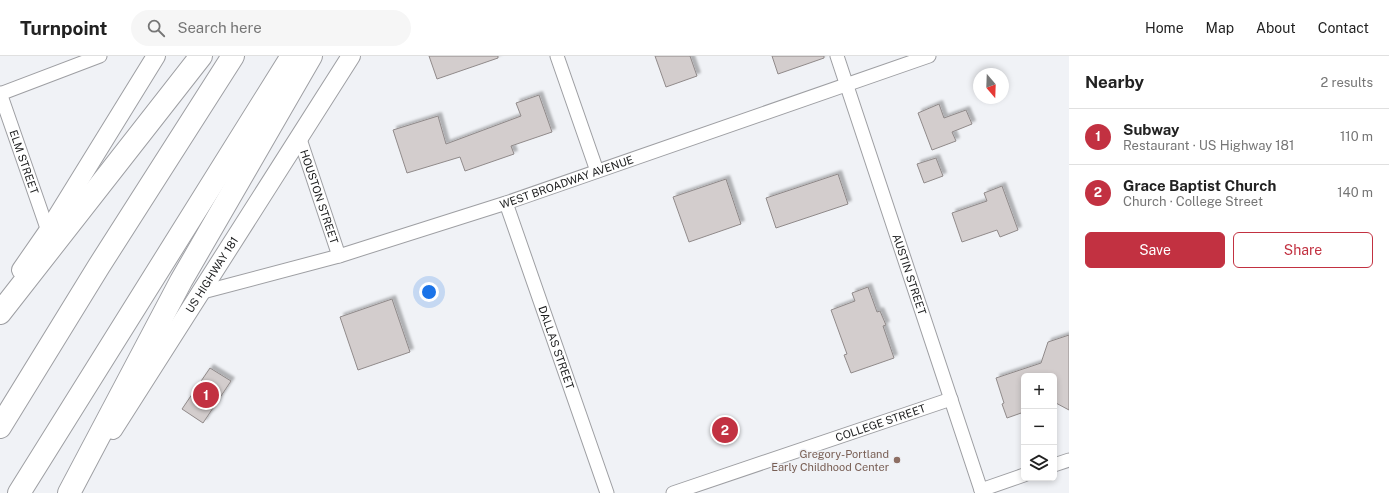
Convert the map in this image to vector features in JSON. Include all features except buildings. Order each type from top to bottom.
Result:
[{"type":"highway","points":[[0,313],[201,56]]},
{"type":"highway","points":[[0,427],[99,266],[233,56]]},
{"type":"highway","points":[[19,493],[292,56]]},
{"type":"highway","points":[[69,493],[181,281],[311,56]]},
{"type":"main road","points":[[0,302],[48,231],[156,56]]},
{"type":"main road","name":"US HIGHWAY 181","points":[[73,493],[351,56]]},
{"type":"street","points":[[0,93],[100,56]]},
{"type":"street","points":[[557,56],[597,171]]},
{"type":"street","name":"AUSTIN STREET","points":[[837,56],[982,492]]},
{"type":"street","name":"WEST BROADWAY AVENUE","points":[[199,293],[339,256],[506,203],[929,56]]},
{"type":"street","name":"ELM STREET","points":[[0,93],[48,231]]},
{"type":"street","name":"HOUSTON STREET","points":[[299,136],[339,256]]},
{"type":"street","name":"DALLAS STREET","points":[[506,203],[607,493]]},
{"type":"street","name":"COLLEGE STREET","points":[[673,493],[951,399]]},
{"type":"street","points":[[1057,464],[1069,460]]},
{"type":"street","points":[[982,492],[1021,476]]},
{"type":"place","name":"Subway","points":[[206,395]]},
{"type":"place","name":"Grace Baptist Church","points":[[725,430]]},
{"type":"place","name":"Gregory-Portland Early Childhood Center","points":[[897,460]]}]
